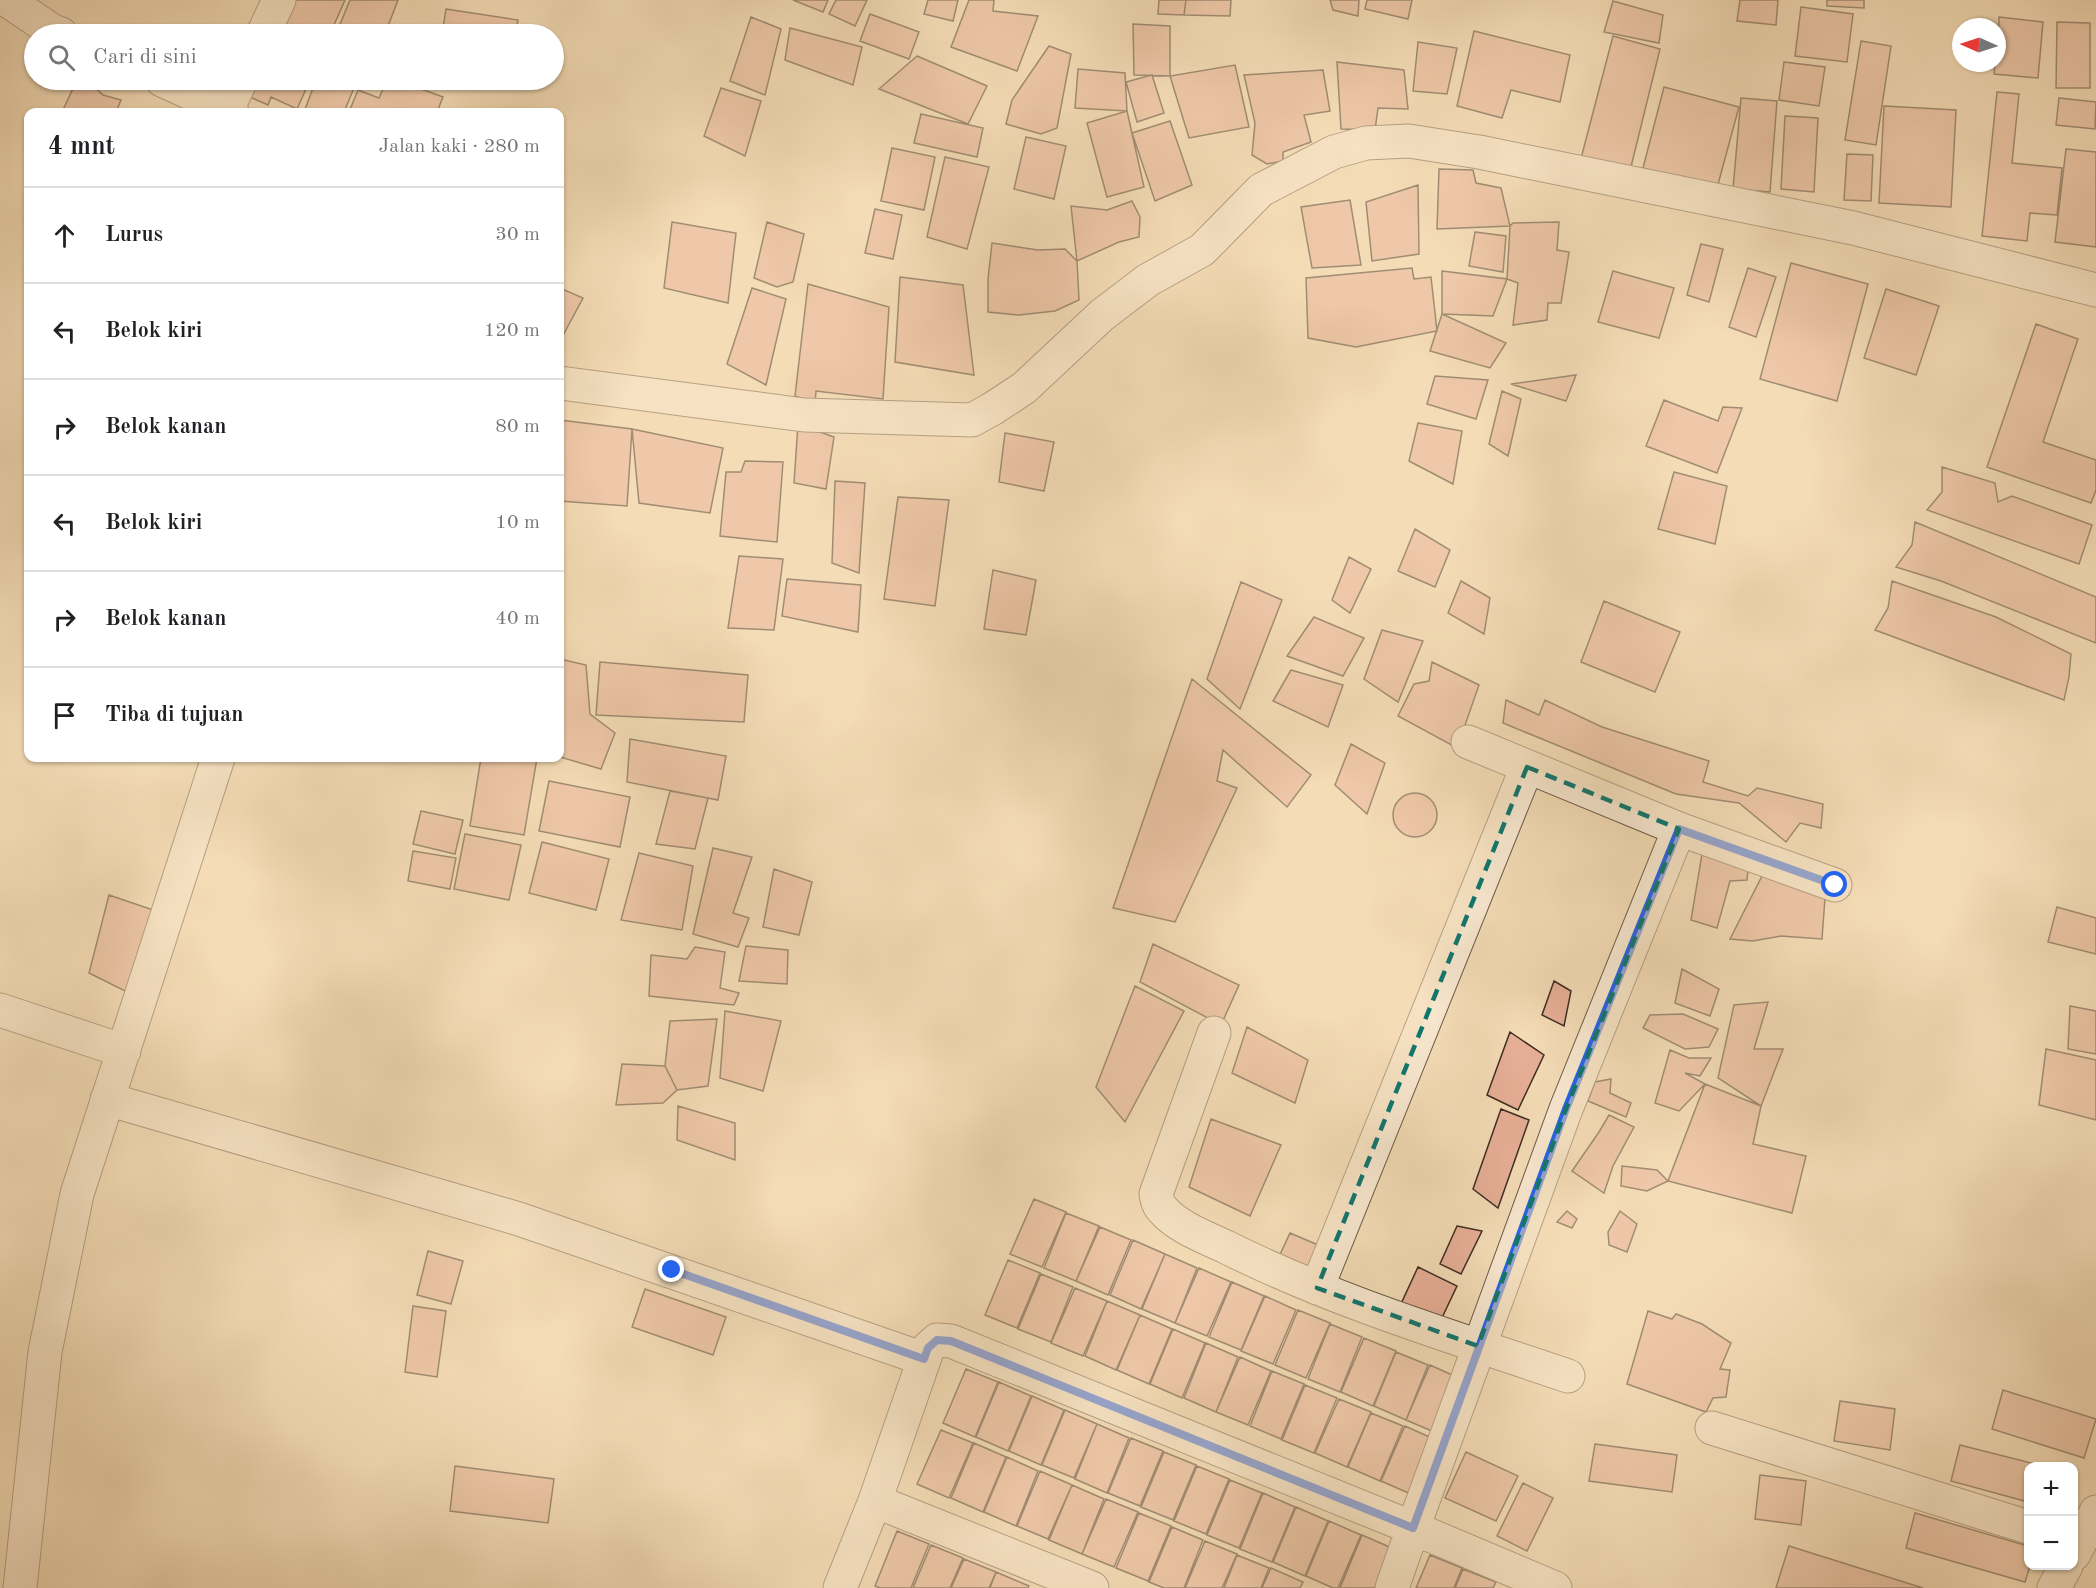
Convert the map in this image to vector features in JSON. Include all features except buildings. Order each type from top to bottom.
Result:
[{"type":"street","points":[[7,0],[42,24]]},
{"type":"street","points":[[268,24],[279,0]]},
{"type":"street","points":[[184,90],[223,108]]},
{"type":"street","points":[[230,108],[237,90]]},
{"type":"street","points":[[564,384],[804,415],[972,420],[992,410],[1024,388],[1102,315],[1148,280],[1202,250],[1261,190],[1334,152],[1366,143],[1409,141],[1479,152],[1853,228],[2096,290]]},
{"type":"street","points":[[1468,742],[1679,829],[1835,885]]},
{"type":"street","points":[[20,1588],[45,1352],[77,1194],[217,762]]},
{"type":"street","points":[[1317,1288],[1527,767]]},
{"type":"street","points":[[1392,1588],[1566,1109],[1679,829]]},
{"type":"street","points":[[0,1010],[124,1051]]},
{"type":"street","points":[[1214,1033],[1156,1194],[1163,1210],[1185,1227],[1255,1262],[1317,1288],[1568,1376]]},
{"type":"street","points":[[107,1099],[519,1219],[924,1359]]},
{"type":"street","points":[[840,1588],[875,1501],[928,1348],[937,1340],[951,1341],[1555,1588]]},
{"type":"street","points":[[1712,1428],[2024,1526]]},
{"type":"street","points":[[875,1501],[1092,1588]]},
{"type":"street","points":[[2078,1543],[2096,1512]]},
{"type":"street","points":[[2054,1588],[2063,1570]]},
{"type":"highlighted area","points":[[1527,767],[1679,829],[1566,1109],[1478,1346],[1317,1288]]},
{"type":"route","points":[[672,1270],[924,1359],[928,1348],[937,1340],[951,1341],[1413,1528],[1566,1109],[1679,829],[1835,885]]}]
